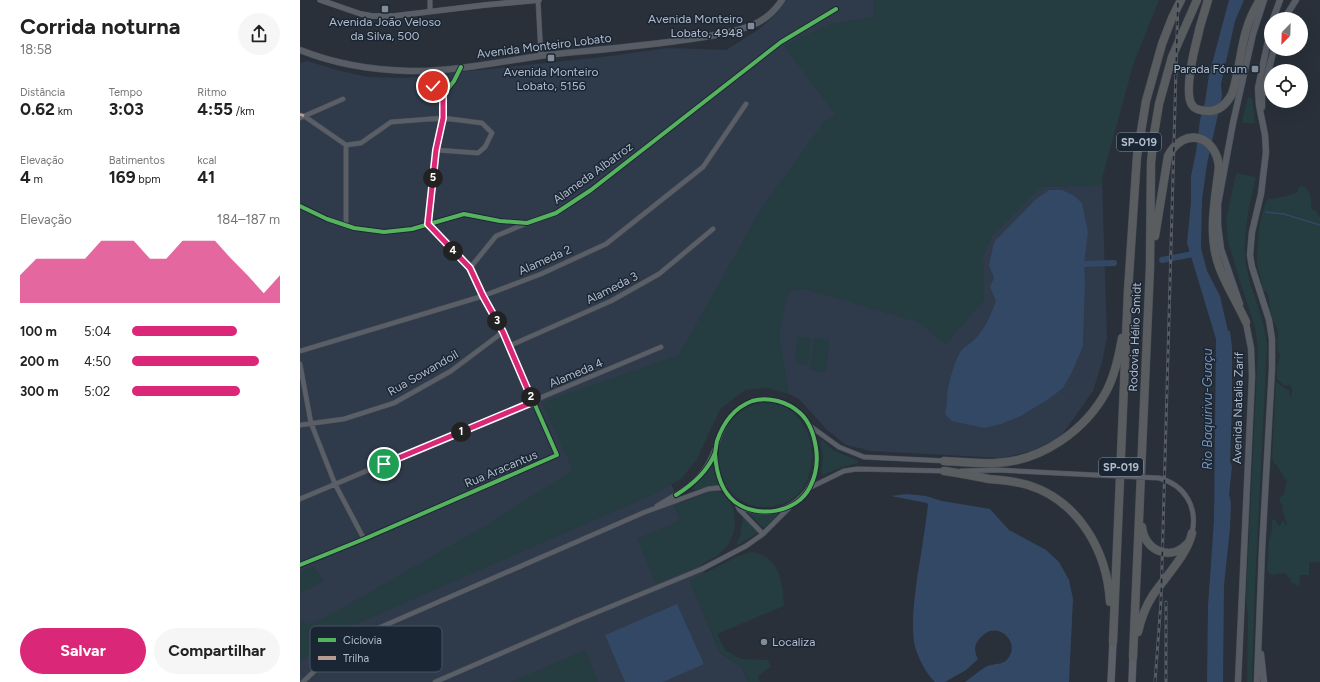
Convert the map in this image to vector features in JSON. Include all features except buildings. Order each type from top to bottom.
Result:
[{"type":"highway","name":"Rodovia Hélio Smidt","points":[[1113,642],[1128,291],[1137,156],[1146,101],[1162,44],[1181,0]]},
{"type":"highway","name":"Rodovia Hélio Smidt","points":[[1133,657],[1150,267],[1154,134],[1159,104],[1172,57],[1198,0]]},
{"type":"highway","points":[[1208,0],[1197,37],[1190,75],[1190,100],[1192,105],[1198,109],[1207,111],[1212,111],[1222,107],[1228,101],[1234,87],[1243,36],[1248,22],[1260,0]]},
{"type":"highway","points":[[1150,267],[1168,156],[1175,145],[1181,140],[1190,137],[1197,138],[1210,144],[1218,158],[1219,167],[1212,224],[1214,242],[1220,268],[1246,322]]},
{"type":"highway","points":[[944,461],[997,463],[1019,459],[1048,448],[1061,441],[1079,426],[1094,410],[1115,369],[1120,347],[1128,291]]},
{"type":"highway","points":[[944,471],[1010,480],[1030,486],[1065,506],[1080,520],[1092,537],[1101,556],[1106,572],[1110,588],[1113,642]]},
{"type":"highway","points":[[1139,504],[1143,536],[1148,544],[1156,550],[1167,553],[1179,550],[1188,543],[1192,533]]},
{"type":"highway","points":[[1133,657],[1138,632],[1146,607],[1152,596],[1187,548],[1192,533]]},
{"type":"main road","name":"Avenida Monteiro Lobato","points":[[300,50],[335,62],[376,69],[421,71],[461,67],[540,56],[666,43],[735,31],[761,21],[774,11],[782,0]]},
{"type":"main road","name":"Avenida Natalia Zarif","points":[[1238,682],[1252,376],[1251,348],[1246,322],[1221,249],[1218,225],[1218,204],[1233,124],[1253,34],[1264,0]]},
{"type":"main road","points":[[1276,12],[1280,0]]},
{"type":"main road","points":[[1288,12],[1296,0]]},
{"type":"main road","points":[[1257,682],[1272,368],[1272,338],[1269,320],[1252,267],[1250,255],[1252,232],[1266,166],[1266,141],[1259,105],[1258,88],[1265,56]]},
{"type":"main road","points":[[1261,113],[1262,96],[1272,56]]},
{"type":"main road","points":[[1258,636],[1264,682]]},
{"type":"main road","name":"Rodovia Hélio Smidt","points":[[1111,682],[1113,642]]},
{"type":"main road","name":"Rodovia Hélio Smidt","points":[[1132,682],[1133,657]]},
{"type":"street","points":[[320,0],[348,11],[372,16],[394,16],[485,2],[538,0],[540,56]]},
{"type":"street","points":[[430,0],[430,11]]},
{"type":"street","name":"Alameda Albatroz","points":[[300,206],[346,226],[384,232],[412,229],[464,214],[500,221],[527,223],[556,213],[591,190],[781,42],[836,8]]},
{"type":"street","points":[[428,224],[436,150],[443,118],[443,95],[454,81],[461,67]]},
{"type":"street","points":[[421,71],[435,89],[443,95]]},
{"type":"street","points":[[302,117],[343,99]]},
{"type":"street","name":"Alameda 2","points":[[300,351],[483,296],[541,274],[606,244],[703,167],[746,104]]},
{"type":"street","points":[[302,117],[346,145],[361,144],[391,122],[443,118],[482,122],[492,133],[485,147],[478,153],[436,150]]},
{"type":"street","points":[[346,145],[346,226]]},
{"type":"street","points":[[470,268],[496,236],[527,223]]},
{"type":"street","name":"Rua Aracantus","points":[[300,565],[364,539],[557,455],[503,332],[483,296],[470,268],[428,224]]},
{"type":"street","name":"Alameda 3","points":[[509,346],[611,301],[659,274],[713,229]]},
{"type":"street","name":"Rua Sowandoil","points":[[300,425],[344,419],[394,402],[452,371],[503,332]]},
{"type":"street","name":"Alameda 4","points":[[300,500],[334,484],[533,402],[661,347]]},
{"type":"street","points":[[300,364],[311,423],[334,484],[364,539]]},
{"type":"street","points":[[763,534],[739,509],[736,502],[724,488],[718,474],[715,453],[717,442],[725,423],[736,411],[752,401],[766,399],[788,404],[805,418],[810,425],[839,447],[864,457],[944,461],[997,470]]},
{"type":"street","points":[[435,682],[578,620],[702,569],[742,548],[763,534],[801,498],[809,488],[815,474],[817,456],[816,444],[810,425]]},
{"type":"street","points":[[644,512],[684,490],[693,483],[715,453]]},
{"type":"street","points":[[809,488],[844,471],[857,468],[944,471],[997,470],[1159,478],[1178,487],[1188,498],[1194,518],[1192,533]]},
{"type":"street","points":[[383,626],[644,512],[708,489],[724,488]]},
{"type":"street","points":[[736,502],[746,508],[764,512],[774,511],[794,504]]},
{"type":"street","points":[[303,682],[314,672]]},
{"type":"shaded area","points":[[787,0],[1159,0],[1133,65],[1102,179],[1107,338],[1102,362],[1093,391],[1061,436],[1032,451],[1002,458],[871,451],[846,445],[827,430],[799,399],[736,375],[697,459],[681,479],[671,484],[680,503],[711,491],[718,491],[728,499],[733,509],[735,521],[734,532],[728,545],[718,555],[701,565],[705,574],[691,582],[720,653],[741,666],[748,682],[300,682],[300,63],[307,61],[368,77],[405,78],[602,57],[668,48],[726,50],[758,30],[773,17]]},
{"type":"green space","points":[[873,0],[1159,0],[1131,69],[1102,179],[1103,185],[1041,187],[992,236],[983,256],[984,300],[946,344],[918,322],[805,289],[792,290],[787,296],[779,335],[789,394],[767,388],[745,390],[719,410],[697,459],[681,479],[656,493],[352,626],[310,626],[310,654],[300,662],[300,620],[309,625],[341,609],[490,523],[573,470],[542,403],[679,355],[761,209],[824,122],[836,115],[784,46],[830,24],[873,17]]},
{"type":"green space","points":[[1248,97],[1252,99],[1255,123],[1242,123]]},
{"type":"green space","points":[[1236,173],[1256,177],[1247,220],[1245,254],[1248,275],[1264,326],[1267,347],[1255,587],[1252,682],[1247,682],[1248,616],[1246,596],[1258,349],[1255,327],[1228,241],[1226,221]]},
{"type":"green space","points":[[1301,186],[1309,193],[1312,210],[1315,210],[1320,217],[1320,562],[1309,562],[1309,575],[1300,575],[1299,585],[1297,586],[1291,582],[1291,579],[1284,573],[1272,575],[1267,571],[1272,520],[1275,519],[1279,527],[1284,521],[1286,526],[1287,523],[1282,511],[1283,506],[1280,503],[1280,498],[1284,493],[1287,482],[1276,464],[1274,464],[1272,458],[1276,382],[1289,390],[1291,399],[1292,389],[1290,385],[1284,385],[1277,379],[1277,366],[1280,356],[1277,347],[1278,331],[1272,317],[1267,292],[1262,290],[1262,283],[1257,263],[1258,239],[1262,212],[1268,199],[1283,197],[1298,192],[1298,188]]},
{"type":"green space","points":[[798,337],[811,338],[808,365],[795,363]]},
{"type":"green space","points":[[814,338],[829,340],[826,372],[810,370]]},
{"type":"green space","points":[[765,402],[778,404],[785,407],[794,413],[801,421],[809,436],[812,460],[811,469],[805,485],[791,500],[779,505],[755,506],[737,498],[725,483],[719,464],[720,444],[727,425],[742,410]]},
{"type":"green space","points":[[822,440],[833,450],[858,461],[858,463],[823,475],[821,473],[823,457],[820,441]]},
{"type":"green space","points":[[711,466],[713,467],[718,483],[717,485],[694,490],[693,488]]},
{"type":"green space","points":[[711,491],[724,495],[733,508],[735,522],[731,538],[724,548],[704,563],[656,583],[637,539],[680,521],[674,506]]},
{"type":"green space","points":[[748,512],[766,515],[777,513],[778,515],[765,527],[762,527]]},
{"type":"green space","points":[[745,516],[758,530],[758,533],[738,545],[736,544],[740,536],[743,517]]},
{"type":"green space","points":[[751,552],[768,558],[778,571],[783,588],[784,606],[717,634],[725,650],[741,659],[768,660],[771,667],[758,676],[760,682],[748,682],[741,666],[720,653],[690,581],[738,556]]},
{"type":"green space","points":[[313,566],[324,581],[300,593],[300,572]]},
{"type":"green space","points":[[585,650],[598,682],[511,682]]},
{"type":"water","points":[[1229,0],[1244,0],[1235,21],[1221,84],[1222,96],[1207,164],[1202,200],[1201,248],[1207,271],[1220,296],[1228,331],[1230,331],[1232,347],[1230,461],[1232,467],[1229,494],[1231,503],[1230,528],[1224,585],[1223,682],[1207,682],[1208,606],[1214,520],[1216,339],[1187,243],[1191,202],[1191,176],[1200,120],[1205,102],[1209,75]]},
{"type":"water","points":[[1049,190],[1062,190],[1073,195],[1082,203],[1088,232],[1084,264],[1085,282],[1083,346],[1072,372],[1063,388],[1021,416],[1001,424],[984,428],[952,421],[945,414],[948,390],[955,364],[962,350],[977,337],[984,328],[996,301],[990,287],[994,278],[989,265],[994,242],[1036,199]]},
{"type":"water","points":[[907,494],[926,496],[942,501],[990,509],[1009,530],[1046,550],[1059,562],[1069,580],[1073,599],[1069,682],[965,682],[985,668],[991,665],[1003,663],[1009,657],[1012,646],[1010,640],[1002,633],[991,631],[986,633],[977,641],[975,651],[978,659],[966,670],[945,682],[935,682],[922,664],[917,652],[914,642],[913,625],[918,572],[928,505],[927,503],[891,496]]},
{"type":"water","points":[[677,604],[704,664],[663,682],[625,682],[605,635]]},
{"type":"waterway","points":[[1266,212],[1284,214],[1320,225]]},
{"type":"waterway","points":[[1162,260],[1198,253]]},
{"type":"waterway","points":[[1084,264],[1114,263]]},
{"type":"railway","points":[[1155,682],[1161,601],[1178,0]]},
{"type":"railway","points":[[1166,602],[1166,682]]},
{"type":"marked path","points":[[300,114],[304,116]]},
{"type":"cycle path","points":[[300,206],[327,219],[354,228],[384,232],[412,229],[464,214],[500,221],[527,223],[556,213],[591,190],[781,42],[836,9]]},
{"type":"cycle path","points":[[300,565],[364,539],[557,455],[503,332],[483,296],[470,268],[428,224],[436,150],[443,118],[443,95],[454,81],[461,67]]},
{"type":"cycle path","points":[[676,495],[688,487],[704,472],[712,460],[719,434],[726,422],[735,412],[752,401],[765,399],[778,401],[790,406],[800,413],[811,429],[817,453],[817,463],[814,478],[804,496],[787,508],[765,512],[744,507],[730,497],[720,480],[715,453]]},
{"type":"place","name":"Avenida João Veloso da Silva, 500","points":[[385,9]]},
{"type":"place","name":"Avenida Monteiro Lobato, 4948","points":[[751,26]]},
{"type":"place","name":"Avenida Monteiro Lobato, 5156","points":[[551,58]]},
{"type":"place","name":"Parada Fórum","points":[[1255,69]]},
{"type":"place","name":"Localiza","points":[[764,642]]},
{"type":"route","points":[[384,464],[533,402],[503,332],[483,296],[470,268],[428,224],[436,150],[443,118],[443,95],[433,86]]},
{"type":"water label","name":"Rio Baquirivu-Guaçu","points":[[1207,409]]}]
